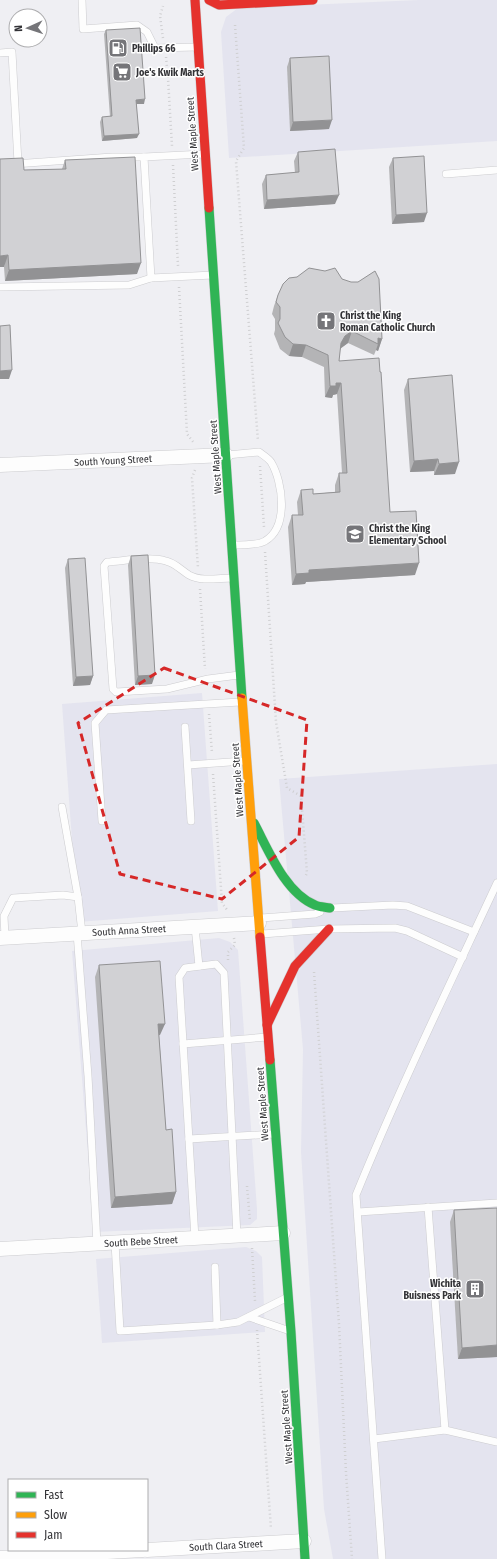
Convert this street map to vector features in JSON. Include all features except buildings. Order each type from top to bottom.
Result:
[{"type":"main road","name":"West Maple Street","points":[[195,0],[240,675],[291,1332],[305,1559]]},
{"type":"main road","points":[[209,0],[219,5],[313,0]]},
{"type":"main road","points":[[251,818],[288,885],[294,891],[314,904],[330,908]]},
{"type":"main road","points":[[267,1025],[295,966],[329,929]]},
{"type":"street","name":"South Young Street","points":[[0,465],[226,455]]},
{"type":"street","name":"South Anna Street","points":[[2,937],[233,924],[259,925]]},
{"type":"street","name":"South Bebe Street","points":[[0,1249],[283,1233]]},
{"type":"street","name":"South Clara Street","points":[[148,1550],[304,1541]]},
{"type":"street","points":[[0,1558],[125,1551]]},
{"type":"lane","points":[[82,0],[83,29],[137,26],[148,32],[155,48],[165,49],[198,47]]},
{"type":"lane","points":[[0,53],[12,52],[18,164]]},
{"type":"lane","points":[[0,165],[112,157],[205,154]]},
{"type":"lane","points":[[144,157],[151,278]]},
{"type":"lane","points":[[446,174],[497,170]]},
{"type":"lane","points":[[0,287],[129,285],[151,278],[213,275]]},
{"type":"lane","points":[[226,455],[259,452],[270,460],[279,480],[282,514],[279,525],[273,535],[265,542],[232,546]]},
{"type":"lane","points":[[234,578],[199,579],[190,576],[176,565],[155,559],[107,562],[104,566],[113,688],[116,692],[152,690],[240,675]]},
{"type":"lane","points":[[102,821],[95,723],[106,710],[242,702]]},
{"type":"lane","points":[[186,727],[191,821]]},
{"type":"lane","points":[[188,765],[247,760]]},
{"type":"lane","points":[[62,807],[78,897],[98,1244]]},
{"type":"lane","points":[[382,1559],[356,1195],[497,883]]},
{"type":"lane","points":[[2,937],[4,916],[13,898],[63,895],[78,897]]},
{"type":"lane","points":[[259,925],[315,914],[330,908],[393,905],[407,906],[474,932]]},
{"type":"lane","points":[[259,925],[329,929],[396,928],[407,931],[463,957]]},
{"type":"lane","points":[[195,927],[199,966]]},
{"type":"lane","points":[[195,1238],[179,977],[185,968],[216,964],[224,973],[232,1137],[244,1235]]},
{"type":"lane","points":[[183,1044],[268,1037]]},
{"type":"lane","points":[[189,1139],[275,1134]]},
{"type":"lane","points":[[358,1212],[497,1203]]},
{"type":"lane","points":[[428,1207],[445,1430]]},
{"type":"lane","points":[[115,1243],[120,1331],[217,1325],[238,1322],[249,1317],[256,1316],[288,1297]]},
{"type":"lane","points":[[215,1267],[217,1325]]},
{"type":"lane","points":[[256,1316],[291,1332]]},
{"type":"lane","points":[[374,1439],[445,1430],[497,1442]]},
{"type":"path","points":[[163,6],[160,16],[168,78],[187,434],[194,441],[195,470],[192,478],[206,680]]},
{"type":"path","points":[[235,25],[244,148],[236,161],[259,452],[276,722],[287,788],[301,796],[307,873],[294,891]]},
{"type":"path","points":[[208,704],[222,903],[232,914],[235,946],[228,952],[228,960]]},
{"type":"path","points":[[303,957],[307,960],[314,971],[338,1309],[352,1559]]},
{"type":"path","points":[[247,1182],[244,1235],[256,1316],[272,1543]]},
{"type":"highlighted area","points":[[164,668],[307,720],[299,837],[222,899],[120,874],[78,723]]},
{"type":"shaded area","points":[[419,0],[497,0],[497,141],[229,158],[221,32],[226,17],[238,8]]},
{"type":"shaded area","points":[[202,693],[218,911],[78,922],[62,704]]},
{"type":"shaded area","points":[[497,764],[497,1559],[333,1559],[324,1509],[301,1152],[303,1049],[279,779]]},
{"type":"shaded area","points":[[219,938],[230,942],[238,950],[257,1219],[250,1225],[94,1232],[72,951]]},
{"type":"shaded area","points":[[246,1247],[256,1251],[262,1257],[265,1332],[102,1343],[96,1259]]},
{"type":"traffic: fast","points":[[209,208],[242,698]]},
{"type":"traffic: fast","points":[[254,823],[278,869],[286,881],[304,899],[320,907],[330,908]]},
{"type":"traffic: fast","points":[[270,1060],[291,1332],[305,1559]]},
{"type":"traffic: slow","points":[[242,698],[260,937]]},
{"type":"traffic: jam","points":[[195,0],[209,208]]},
{"type":"traffic: jam","points":[[209,0],[219,5],[313,0]]},
{"type":"traffic: jam","points":[[267,1025],[295,966],[329,929]]},
{"type":"traffic: jam","points":[[260,937],[270,1060]]},
{"type":"place","name":"Phillips 66","points":[[118,48]]},
{"type":"place","name":"Joe's Kwik Marts","points":[[122,72]]},
{"type":"place","name":"Christ the King Roman Catholic Church","points":[[326,321]]},
{"type":"place","name":"Christ the King Elementary School","points":[[355,534]]},
{"type":"place","name":"Wichita Buisness Park","points":[[475,1289]]}]
